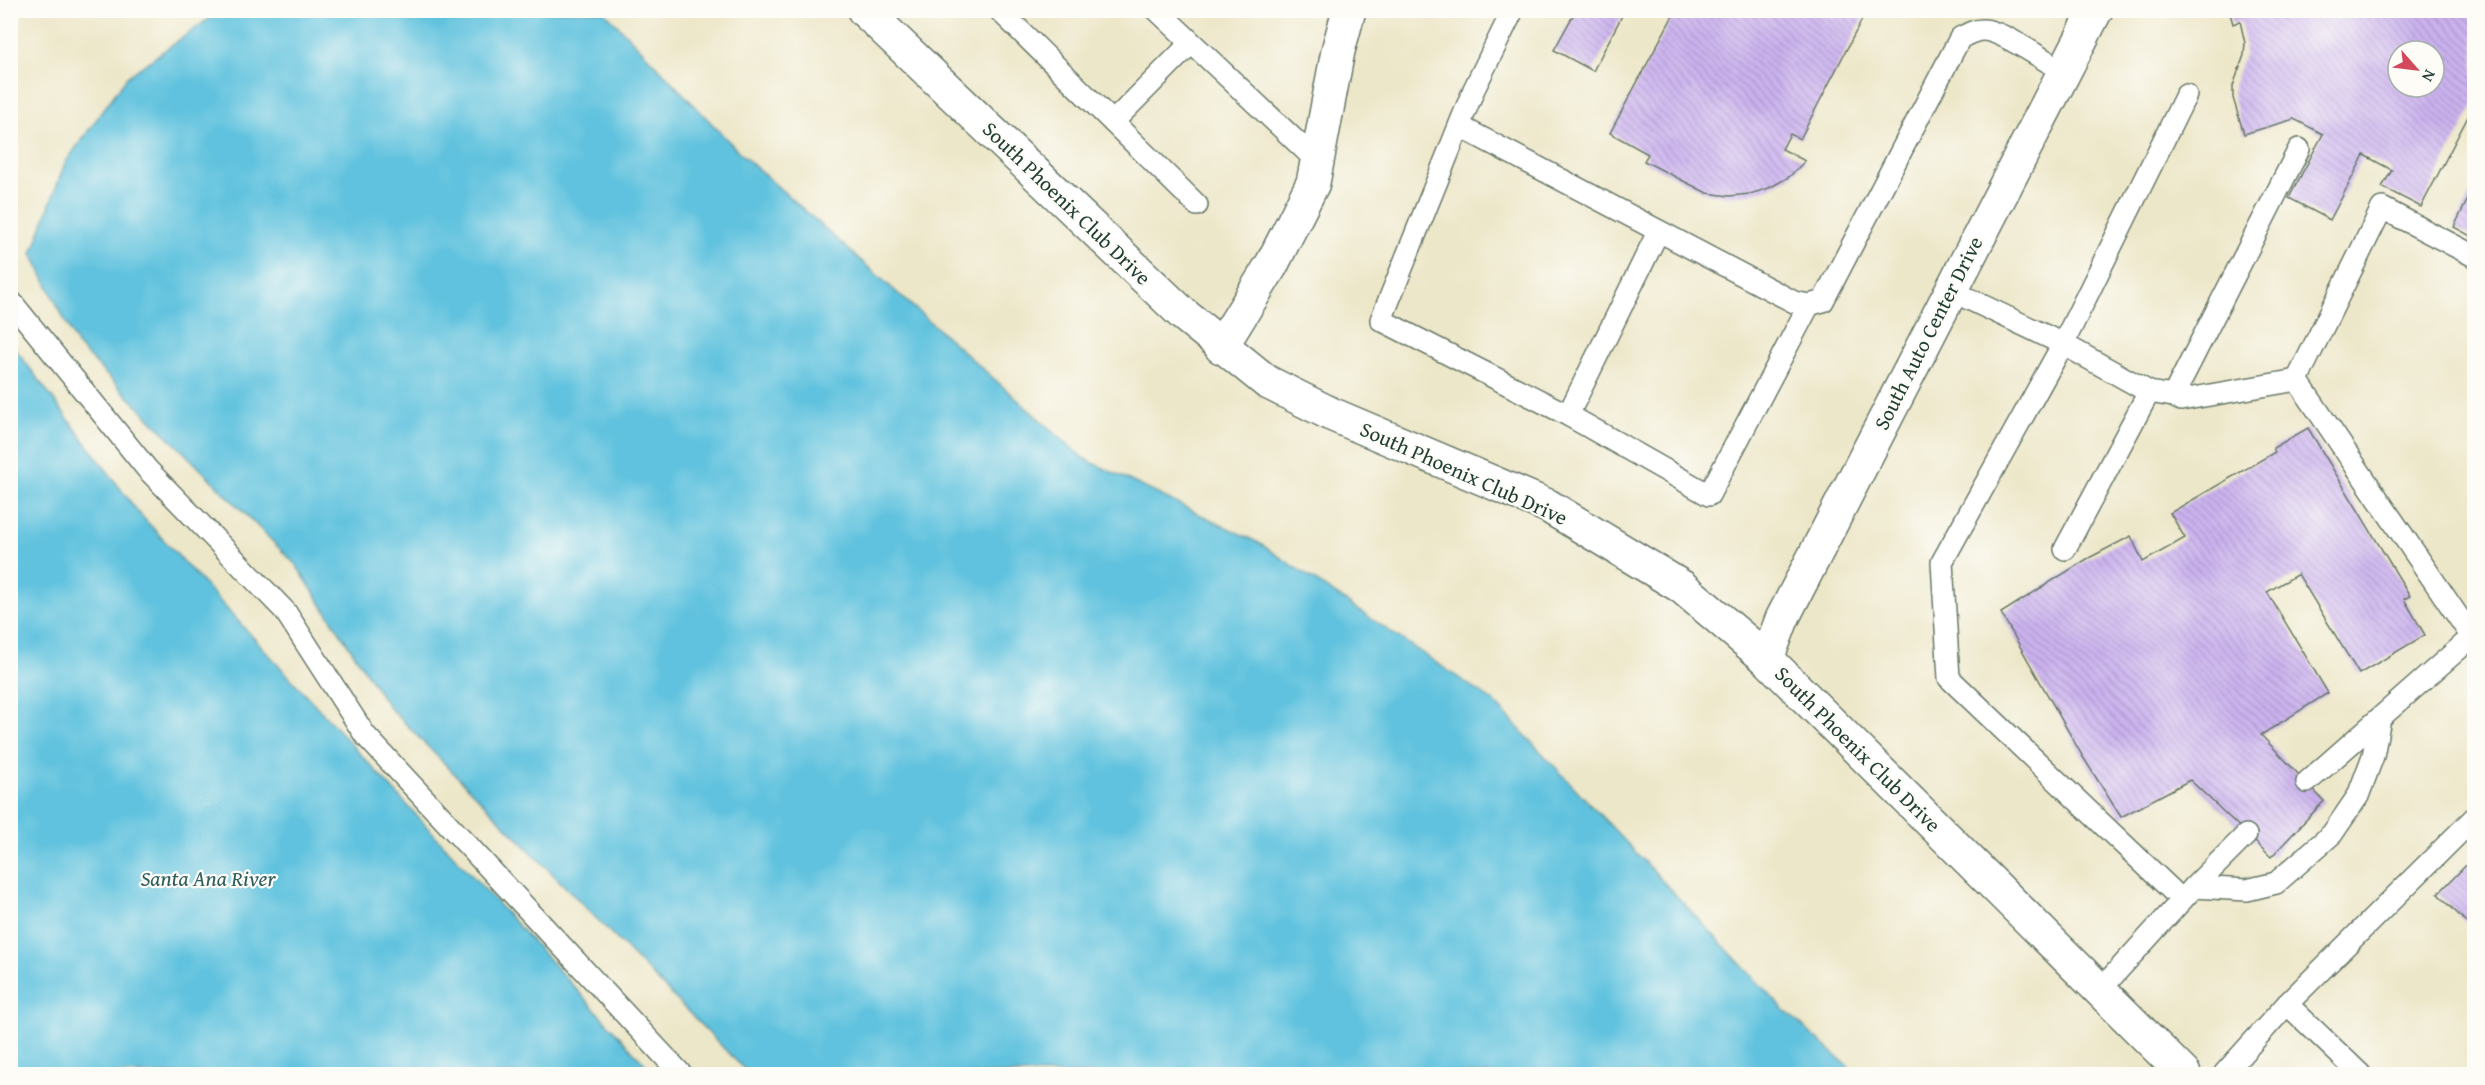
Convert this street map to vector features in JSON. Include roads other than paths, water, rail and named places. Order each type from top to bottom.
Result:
[{"type":"street","name":"South Phoenix Club Drive","points":[[864,10],[1174,306],[1221,347],[1267,382],[1330,414],[1548,506],[1682,587],[1767,659],[2184,1074]]},
{"type":"street","points":[[1221,347],[1294,224],[1313,183],[1338,51],[1349,10]]},
{"type":"street","name":"South Auto Center Drive","points":[[1767,659],[1782,619],[2096,10]]},
{"type":"lane","points":[[999,10],[1197,205]]},
{"type":"lane","points":[[1157,10],[1318,164]]},
{"type":"lane","points":[[1513,10],[1474,89],[1461,127],[1382,320],[1568,415],[1709,495],[1809,305]]},
{"type":"lane","points":[[1461,127],[1794,302],[1809,305],[1823,301],[1960,38],[1975,30],[1986,30],[1999,34],[2064,72]]},
{"type":"lane","points":[[1113,122],[1191,43]]},
{"type":"lane","points":[[2186,95],[2063,344],[1942,562],[1948,678],[2188,894],[2247,890],[2276,883],[2332,834],[2358,796],[2373,756],[2380,718]]},
{"type":"lane","points":[[2173,396],[2299,149]]},
{"type":"lane","points":[[2297,380],[2382,208],[2475,256]]},
{"type":"lane","points":[[1568,415],[1659,232]]},
{"type":"lane","points":[[1950,290],[2063,344],[2150,392],[2173,396],[2181,400],[2297,380]]},
{"type":"lane","points":[[10,300],[147,469],[285,611],[365,735],[681,1074]]},
{"type":"lane","points":[[2297,380],[2473,635],[2307,782]]},
{"type":"lane","points":[[2065,549],[2150,392]]},
{"type":"lane","points":[[2224,1074],[2287,1004],[2471,827]]},
{"type":"lane","points":[[2100,990],[2246,835]]},
{"type":"lane","points":[[2287,1004],[2360,1074]]},
{"type":"water","points":[[220,11],[604,11],[741,154],[1083,458],[1259,543],[1493,701],[1784,1010],[1857,1074],[749,1074],[388,706],[296,565],[77,345],[32,254],[65,163],[127,77]]},
{"type":"water","name":"Santa Ana River","points":[[11,343],[138,512],[654,1074],[11,1074]]}]
